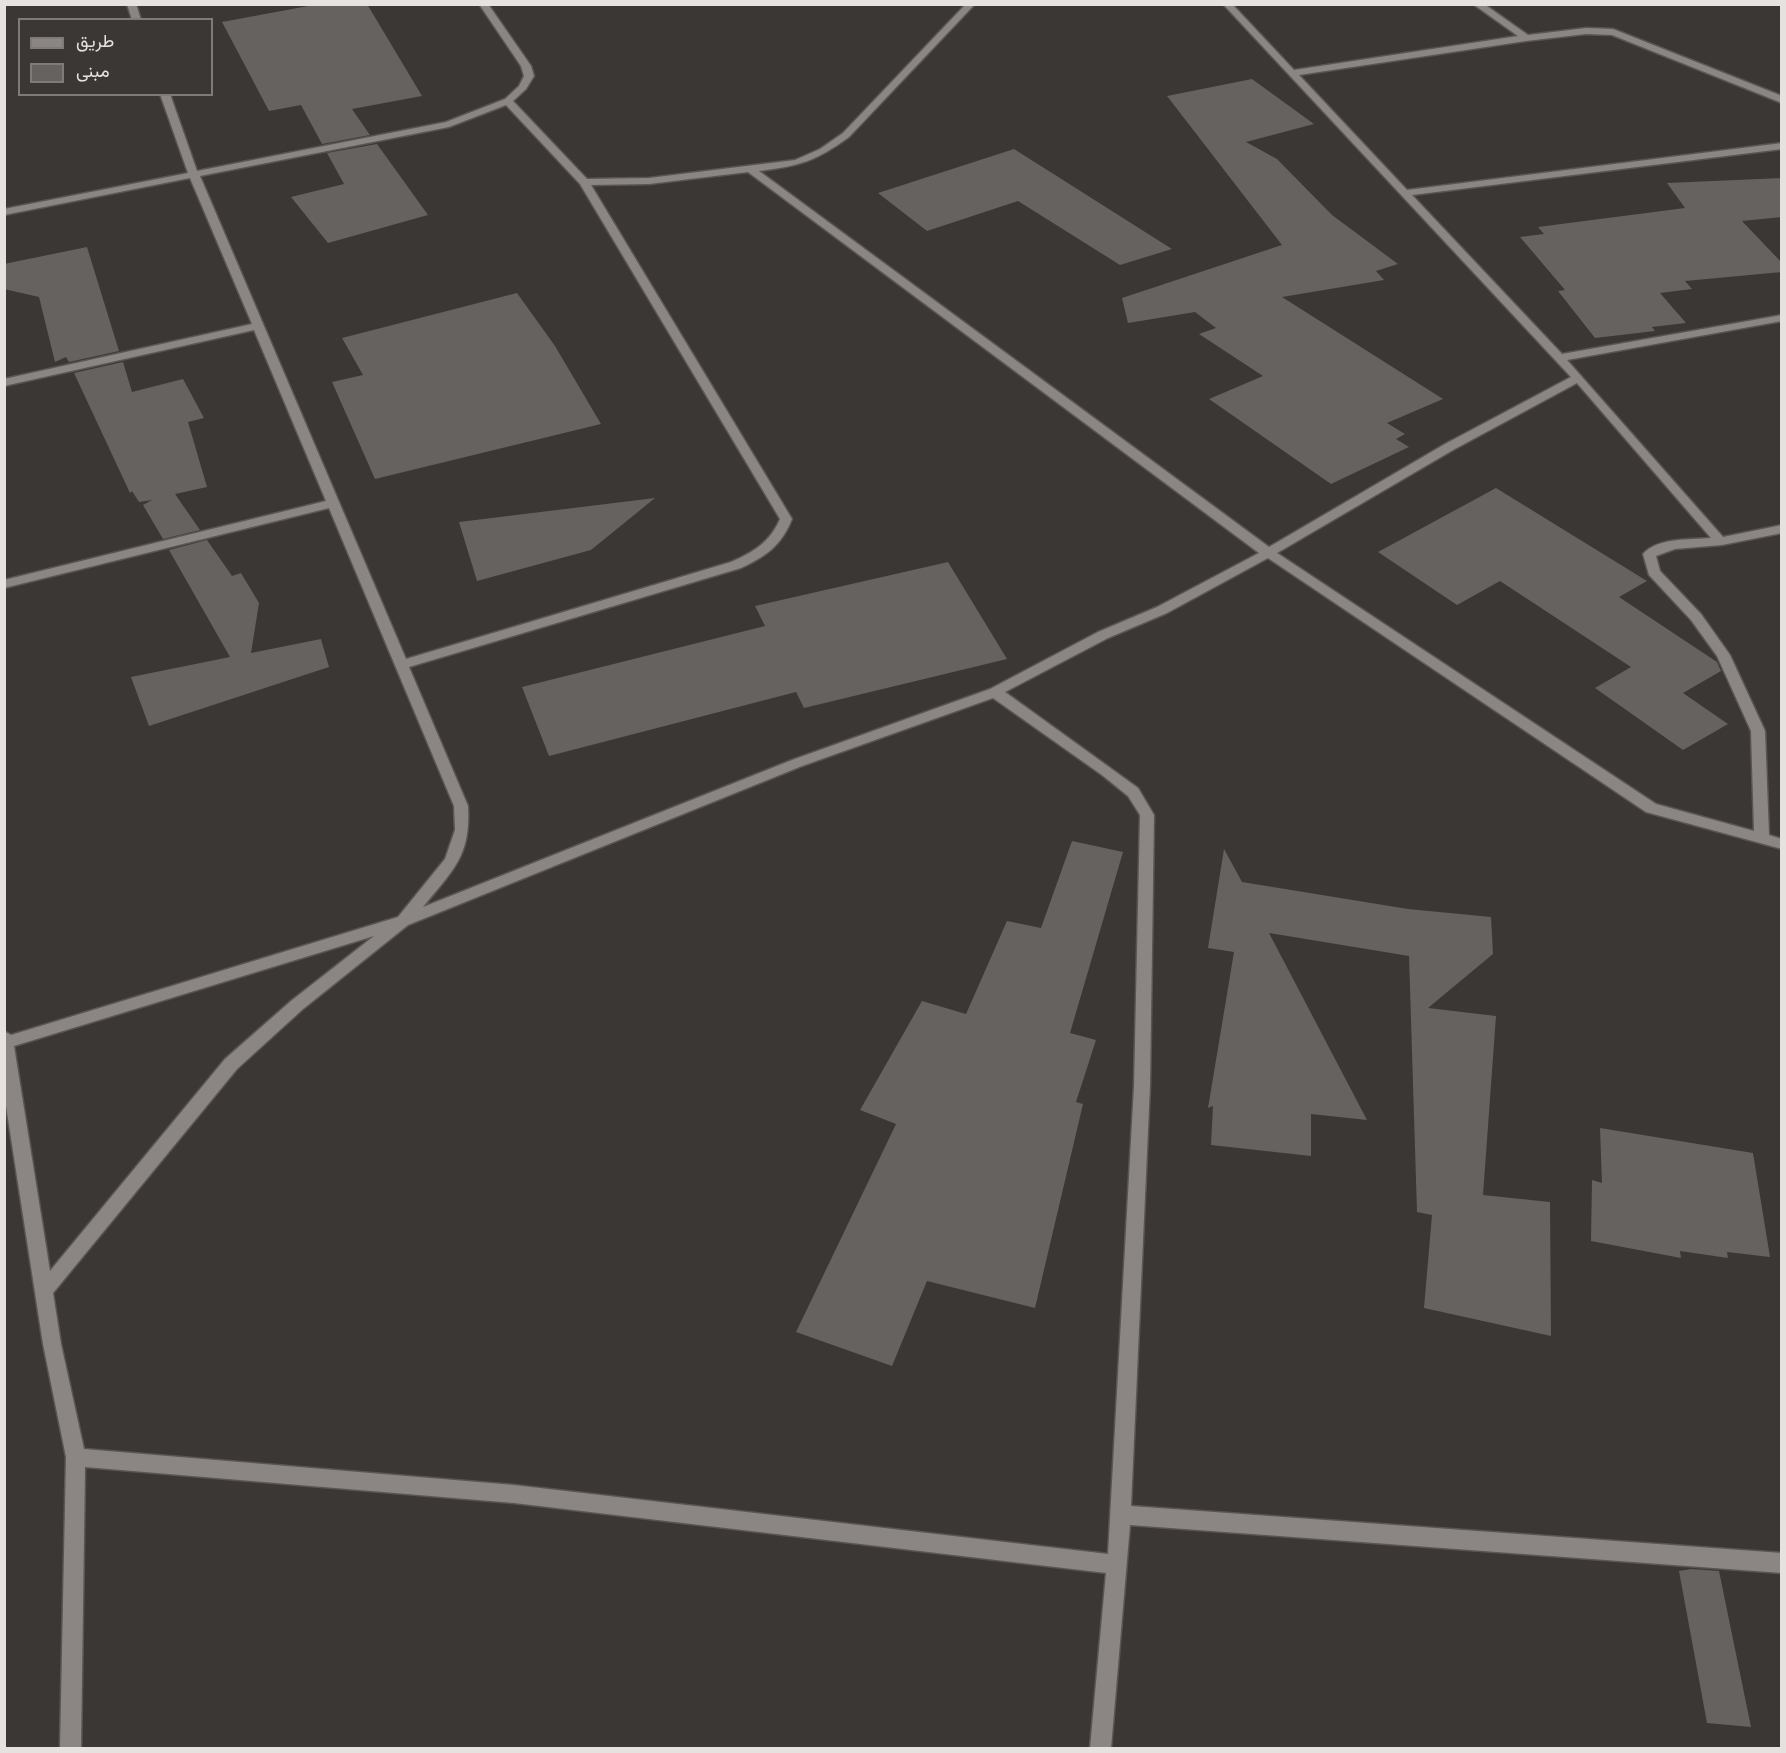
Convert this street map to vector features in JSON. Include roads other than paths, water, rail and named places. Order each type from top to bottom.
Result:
[{"type":"street","points":[[4,212],[449,124],[508,101],[523,87],[529,76],[526,66],[483,4]]},
{"type":"street","points":[[584,182],[649,181],[752,170],[797,163],[825,151],[846,135],[971,4]]},
{"type":"street","points":[[1227,4],[1578,378],[1720,541]]},
{"type":"street","points":[[1477,4],[1526,38]]},
{"type":"street","points":[[1293,73],[1526,38],[1586,31],[1613,32],[1782,100]]},
{"type":"street","points":[[44,1291],[231,1064],[297,1005],[403,921],[452,861],[462,830],[461,806],[194,175],[166,96]]},
{"type":"street","points":[[402,665],[736,565],[766,552],[780,536],[786,519],[584,182],[508,101]]},
{"type":"street","points":[[1406,193],[1782,146]]},
{"type":"street","points":[[752,170],[1268,553],[1651,808],[1782,844]]},
{"type":"street","points":[[1558,358],[1782,318]]},
{"type":"street","points":[[4,383],[258,326]]},
{"type":"street","points":[[70,1749],[76,1457],[44,1291],[5,1041],[403,921],[797,763],[994,692],[1103,635],[1162,610],[1268,553],[1449,447],[1578,378]]},
{"type":"street","points":[[4,584],[333,503]]},
{"type":"street","points":[[1762,840],[1758,731],[1723,655],[1696,617],[1654,572],[1648,559],[1649,555],[1657,549],[1672,545],[1720,541],[1782,529]]},
{"type":"street","points":[[994,692],[1107,771],[1132,792],[1147,816],[1142,1086],[1121,1515],[1114,1564],[1100,1749]]},
{"type":"street","points":[[76,1457],[514,1494],[1114,1564]]},
{"type":"street","points":[[1121,1515],[1782,1563]]}]
